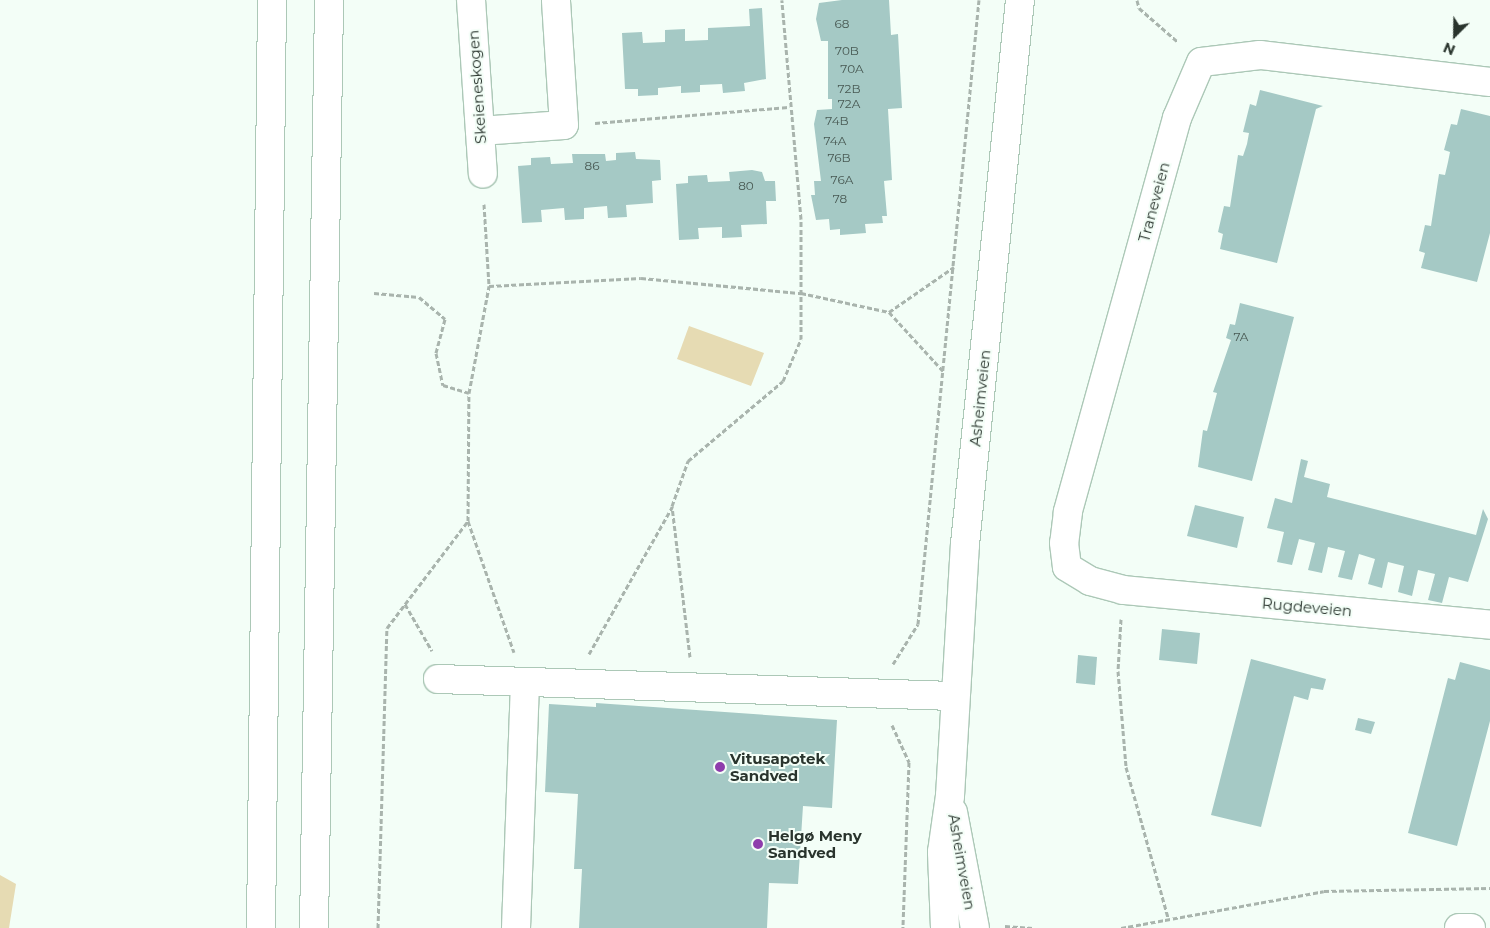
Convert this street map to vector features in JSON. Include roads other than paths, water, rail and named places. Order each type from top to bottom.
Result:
[{"type":"main road","points":[[261,928],[272,0]]},
{"type":"main road","points":[[314,928],[329,0]]},
{"type":"main road","name":"Skeieneskogen","points":[[471,0],[483,174]]},
{"type":"main road","points":[[480,131],[564,125],[556,0]]},
{"type":"main road","name":"Asheimveien","points":[[945,928],[942,852],[950,796],[954,696],[1020,0]]},
{"type":"main road","name":"Traneveien","points":[[1123,590],[1090,582],[1068,567],[1064,543],[1068,512],[1177,118],[1201,62],[1260,55],[1490,82]]},
{"type":"main road","name":"Rugdeveien","points":[[1123,590],[1490,625]]},
{"type":"main road","points":[[438,679],[954,696]]},
{"type":"main road","points":[[516,928],[525,682]]},
{"type":"main road","name":"Asheimveien","points":[[950,796],[987,927]]},
{"type":"main road","points":[[1459,928],[1472,928]]},
{"type":"place","name":"Vitusapotek Sandved","points":[[720,767]]},
{"type":"place","name":"Helgø Meny Sandved","points":[[758,844]]}]
